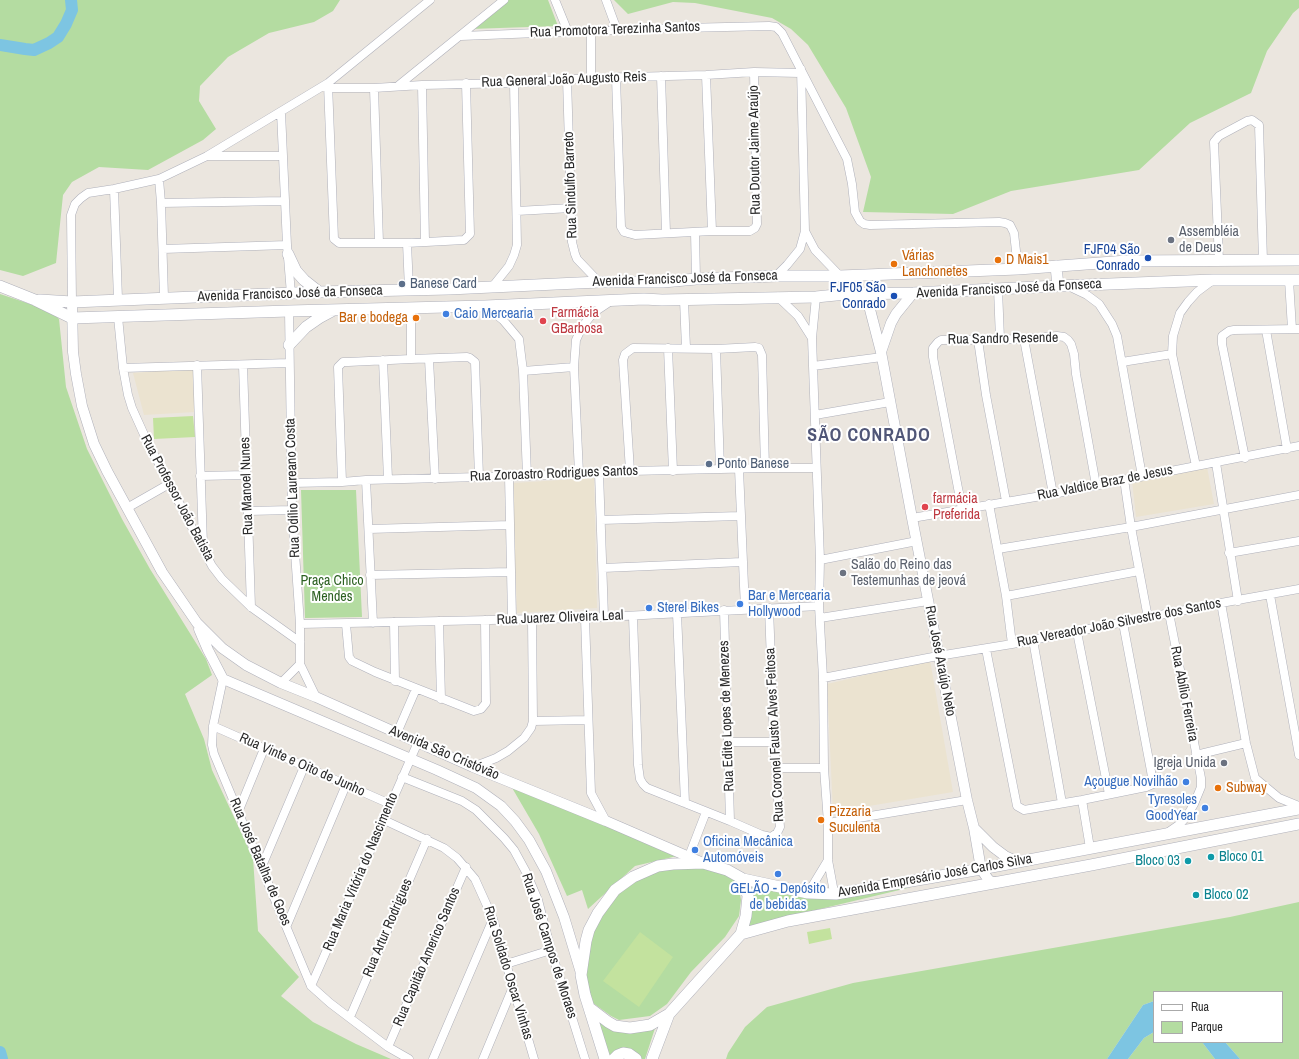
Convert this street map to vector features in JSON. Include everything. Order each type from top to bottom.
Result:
[{"type":"main road","points":[[287,249],[296,271],[304,280],[319,292]]},
{"type":"main road","name":"Avenida Francisco José da Fonseca","points":[[35,300],[72,302],[118,299],[599,282],[663,282],[696,279],[776,276],[840,276],[1018,268],[1127,261],[1299,260]]},
{"type":"main road","points":[[1056,266],[1063,286]]},
{"type":"main road","name":"Avenida Francisco José da Fonseca","points":[[72,318],[335,309],[485,306],[644,299],[684,300],[816,297],[1213,280],[1294,280]]},
{"type":"main road","points":[[644,299],[652,292],[653,285],[649,282]]},
{"type":"main road","points":[[662,300],[659,292],[663,282]]},
{"type":"main road","points":[[0,286],[35,300],[72,318]]},
{"type":"main road","points":[[355,291],[358,296],[358,302],[355,309]]},
{"type":"main road","points":[[369,309],[364,301],[366,296],[372,291]]},
{"type":"main road","points":[[289,345],[306,327],[335,309]]},
{"type":"main road","name":"Avenida Empresário José Carlos Silva","points":[[605,1059],[585,995],[581,975],[589,930],[598,913],[615,890],[633,877],[658,866],[703,863],[731,872],[743,880],[808,893],[836,894],[981,869],[1016,861],[1167,834],[1299,807]]},
{"type":"main road","name":"Avenida Empresário José Carlos Silva","points":[[741,934],[788,921],[1091,865],[1299,824]]},
{"type":"main road","points":[[590,1009],[615,1026],[630,1028],[650,1025],[669,1014],[741,934],[746,916],[748,896],[743,880]]},
{"type":"main road","points":[[652,1059],[669,1014]]},
{"type":"main road","points":[[614,1059],[623,1053],[629,1054],[636,1059]]},
{"type":"street","points":[[223,679],[197,623],[162,572],[127,508],[100,456],[87,421],[76,374],[73,352],[71,221],[73,208],[81,198],[88,193],[159,179],[207,156],[328,86],[430,0]]},
{"type":"street","points":[[489,0],[495,7]]},
{"type":"street","points":[[399,85],[504,0]]},
{"type":"street","points":[[555,0],[568,32]]},
{"type":"street","points":[[606,0],[617,30]]},
{"type":"street","name":"Rua Promotora Terezinha Santos","points":[[461,36],[769,26],[779,29],[782,32],[800,70]]},
{"type":"street","points":[[591,31],[591,78]]},
{"type":"street","points":[[776,276],[800,249],[805,230],[800,70]]},
{"type":"street","points":[[800,70],[846,159],[852,184],[855,212],[860,221],[864,224],[870,225],[1006,222],[1010,225],[1014,233],[1018,268]]},
{"type":"street","name":"Rua General João Augusto Reis","points":[[328,86],[374,88],[399,85],[514,83],[567,79],[706,75],[800,70]]},
{"type":"street","name":"Rua Doutor Jaime Araújo","points":[[616,78],[622,230],[628,234],[635,235],[712,231],[750,232],[756,226],[754,72]]},
{"type":"street","points":[[706,75],[712,231]]},
{"type":"street","points":[[661,76],[666,233]]},
{"type":"street","name":"Rua Sindulfo Barreto","points":[[567,79],[572,242],[577,259],[599,282]]},
{"type":"street","points":[[328,86],[334,239],[339,243],[407,243],[464,240],[470,234],[466,83]]},
{"type":"street","points":[[493,286],[508,266],[517,250],[514,83]]},
{"type":"street","points":[[422,85],[425,242]]},
{"type":"street","points":[[374,88],[379,243]]},
{"type":"street","points":[[281,112],[287,249],[291,294]]},
{"type":"street","points":[[1219,260],[1214,142],[1216,138],[1223,133],[1252,120],[1259,125],[1263,261]]},
{"type":"street","points":[[207,156],[283,156]]},
{"type":"street","points":[[159,179],[164,298]]},
{"type":"street","points":[[114,189],[118,299]]},
{"type":"street","points":[[161,203],[285,201]]},
{"type":"street","points":[[517,211],[571,208]]},
{"type":"street","points":[[805,230],[815,250],[840,276]]},
{"type":"street","points":[[695,232],[696,279]]},
{"type":"street","points":[[407,243],[409,289]]},
{"type":"street","points":[[163,249],[287,249]]},
{"type":"street","points":[[1196,466],[1172,354],[1176,323],[1180,312],[1197,292],[1213,280]]},
{"type":"street","points":[[1245,458],[1222,344],[1222,336],[1229,331],[1234,330],[1296,329],[1294,280]]},
{"type":"street","points":[[1063,286],[1087,295],[1099,304],[1117,336],[1142,476]]},
{"type":"street","points":[[998,289],[1000,339]]},
{"type":"street","points":[[813,366],[881,355],[887,331],[891,323],[913,293]]},
{"type":"street","name":"Rua José Araújo Neto","points":[[866,294],[881,355],[938,656],[974,828],[981,869]]},
{"type":"street","points":[[778,297],[798,316],[812,338]]},
{"type":"street","points":[[816,297],[812,338],[820,560],[824,768],[828,823],[828,860],[833,887],[836,894]]},
{"type":"street","points":[[684,300],[686,348]]},
{"type":"street","points":[[580,473],[574,367],[576,340],[579,332],[593,314],[612,301]]},
{"type":"street","points":[[485,306],[499,316],[517,337],[523,371],[527,476]]},
{"type":"street","points":[[411,308],[411,359]]},
{"type":"street","name":"Rua Odílio Laureano Costa","points":[[289,311],[292,510],[300,624],[300,664]]},
{"type":"street","name":"Rua Professor João Batista","points":[[118,317],[123,368],[132,408],[169,484],[218,574],[250,607],[300,642]]},
{"type":"street","points":[[1266,330],[1287,449]]},
{"type":"street","name":"Rua Sandro Resende","points":[[962,509],[932,351],[935,345],[941,340],[1064,337],[1071,344],[1096,485]]},
{"type":"street","points":[[1024,338],[1053,494]]},
{"type":"street","points":[[978,340],[986,395],[1006,501]]},
{"type":"street","points":[[630,471],[623,357],[627,351],[633,348],[759,348],[762,352],[765,468]]},
{"type":"street","points":[[668,348],[673,471]]},
{"type":"street","points":[[716,349],[720,469]]},
{"type":"street","points":[[1122,362],[1172,354]]},
{"type":"street","points":[[342,482],[338,367],[343,362],[383,360],[467,357],[475,362],[479,477]]},
{"type":"street","points":[[429,359],[435,479]]},
{"type":"street","points":[[383,360],[388,479]]},
{"type":"street","points":[[123,368],[289,363]]},
{"type":"street","points":[[197,365],[203,546]]},
{"type":"street","name":"Rua Manoel Nunes","points":[[243,365],[250,607]]},
{"type":"street","points":[[523,371],[574,367]]},
{"type":"street","points":[[815,415],[890,402]]},
{"type":"street","name":"Rua Valdice Braz de Jesus","points":[[912,518],[1053,494],[1124,479],[1245,458],[1299,446]]},
{"type":"street","points":[[1216,463],[1238,600]]},
{"type":"street","name":"Rua Zoroastro Rodrigues Santos","points":[[292,483],[527,476],[630,471],[816,468]]},
{"type":"street","points":[[739,470],[745,609]]},
{"type":"street","points":[[599,473],[604,617]]},
{"type":"street","points":[[200,476],[246,475]]},
{"type":"street","points":[[509,476],[512,618]]},
{"type":"street","points":[[1124,479],[1131,527],[1148,618]]},
{"type":"street","points":[[366,480],[373,623]]},
{"type":"street","points":[[127,508],[169,484]]},
{"type":"street","points":[[998,549],[1131,527],[1299,495]]},
{"type":"street","points":[[989,504],[1006,596],[1012,644]]},
{"type":"street","points":[[248,511],[292,510]]},
{"type":"street","points":[[601,520],[740,516]]},
{"type":"street","points":[[369,529],[510,525]]},
{"type":"street","points":[[820,560],[917,541]]},
{"type":"street","points":[[1230,553],[1299,541]]},
{"type":"street","points":[[603,568],[742,562]]},
{"type":"street","points":[[1006,596],[1139,571]]},
{"type":"street","points":[[370,575],[511,572]]},
{"type":"street","name":"Rua Vereador João Silvestre dos Santos","points":[[823,678],[1077,632],[1299,589]]},
{"type":"street","points":[[1270,595],[1299,755]]},
{"type":"street","points":[[820,618],[928,601]]},
{"type":"street","points":[[1221,603],[1246,743],[1255,778],[1279,798],[1299,807]]},
{"type":"street","name":"Rua Juarez Oliveira Leal","points":[[300,624],[346,624],[512,618],[586,618],[820,606]]},
{"type":"street","name":"Rua Coronel Fausto Alves Feitosa","points":[[633,616],[640,779],[647,788],[730,821],[762,836],[771,837],[777,833],[780,827],[774,742],[769,608]]},
{"type":"street","name":"Rua Edite Lopes de Menezes","points":[[724,610],[730,821]]},
{"type":"street","name":"Rua Abílio Ferreira","points":[[1167,834],[1180,824],[1187,816],[1194,804],[1200,787],[1196,755],[1169,613]]},
{"type":"street","points":[[677,614],[685,803]]},
{"type":"street","points":[[586,618],[591,793],[606,820]]},
{"type":"street","points":[[473,767],[496,758],[517,745],[531,728],[533,721],[532,619]]},
{"type":"street","points":[[346,624],[350,659],[395,681],[474,711],[481,709],[486,703],[485,620]]},
{"type":"street","points":[[439,621],[441,699]]},
{"type":"street","points":[[394,622],[395,681]]},
{"type":"street","name":"Avenida São Cristóvão","points":[[197,623],[222,648],[246,665],[281,683],[316,697],[473,767],[606,820],[703,863]]},
{"type":"street","points":[[986,649],[1017,806],[1024,810],[1082,800],[1150,786],[1153,783],[1123,623]]},
{"type":"street","points":[[1077,632],[1109,794]]},
{"type":"street","points":[[1033,640],[1062,803]]},
{"type":"street","points":[[215,664],[216,651],[222,648]]},
{"type":"street","points":[[281,683],[300,664],[316,697]]},
{"type":"street","name":"Avenida São Cristóvão","points":[[223,679],[476,788],[500,806],[515,821],[530,840],[546,871],[564,917],[581,975]]},
{"type":"street","name":"Rua José Batalha de Goes","points":[[223,679],[213,726],[212,745],[214,754],[239,810],[311,986],[330,1003],[388,1047],[409,1059]]},
{"type":"street","points":[[397,733],[416,689]]},
{"type":"street","points":[[533,721],[588,720]]},
{"type":"street","name":"Rua Vinte e Oito de Junho","points":[[213,726],[390,804]]},
{"type":"street","name":"Rua Maria Vitória do Nascimento","points":[[311,986],[418,742]]},
{"type":"street","points":[[728,742],[774,742]]},
{"type":"street","points":[[1196,755],[1246,743]]},
{"type":"street","points":[[239,810],[264,749]]},
{"type":"street","points":[[262,866],[304,767]]},
{"type":"street","points":[[776,768],[824,768]]},
{"type":"street","name":"Rua José Campos de Moraes","points":[[402,777],[462,801],[476,810],[514,850],[526,872],[538,900],[551,950],[585,1059]]},
{"type":"street","points":[[287,926],[346,785]]},
{"type":"street","points":[[828,823],[967,800]]},
{"type":"street","points":[[1082,800],[1090,848]]},
{"type":"street","points":[[689,856],[706,812]]},
{"type":"street","name":"Rua Soldado Oscar Vinhas","points":[[384,820],[427,839],[450,852],[466,867],[475,879],[493,919],[534,1059]]},
{"type":"street","points":[[974,828],[993,847],[1005,856],[1016,861]]},
{"type":"street","name":"Rua Artur Rodrigues","points":[[350,1017],[427,839]]},
{"type":"street","points":[[808,893],[828,860]]},
{"type":"street","name":"Rua Capitão Americo Santos","points":[[388,1047],[466,867]]},
{"type":"street","points":[[981,869],[991,882],[995,882]]},
{"type":"street","points":[[432,1059],[493,919]]},
{"type":"street","points":[[506,964],[551,950]]},
{"type":"street","points":[[483,1059],[513,987]]},
{"type":"shaded area","points":[[195,368],[195,412],[144,415],[133,373]]},
{"type":"shaded area","points":[[1207,467],[1214,504],[1136,517],[1132,481]]},
{"type":"shaded area","points":[[594,478],[597,608],[517,613],[512,483]]},
{"type":"shaded area","points":[[930,660],[953,792],[833,812],[827,684]]},
{"type":"green space","points":[[0,0],[340,0],[333,11],[314,22],[269,33],[228,57],[200,86],[199,101],[216,129],[203,140],[148,170],[99,167],[72,182],[63,195],[56,263],[23,276],[0,270]]},
{"type":"green space","points":[[507,0],[548,0],[558,26],[470,29]]},
{"type":"green space","points":[[614,0],[1299,0],[1299,8],[1293,13],[1267,51],[1251,93],[1190,123],[1139,170],[1011,191],[953,214],[863,212],[871,177],[846,108],[808,45],[791,29],[772,18],[695,3],[673,2],[628,14]]},
{"type":"green space","points":[[0,294],[51,311],[59,319],[66,387],[87,449],[122,519],[150,569],[206,659],[212,675],[185,694],[204,739],[212,770],[253,858],[258,931],[299,977],[281,996],[313,1022],[356,1044],[391,1059],[0,1059]]},
{"type":"green space","points":[[193,416],[195,437],[154,439],[153,418]]},
{"type":"green space","name":"Praça Chico Mendes","points":[[301,490],[356,490],[362,617],[305,618]]},
{"type":"green space","points":[[511,786],[677,856],[635,866],[588,909],[582,890],[567,896],[539,834]]},
{"type":"green space","points":[[700,867],[720,872],[734,879],[739,888],[741,900],[739,916],[725,937],[691,972],[667,1004],[650,1016],[619,1020],[611,1016],[593,1003],[586,987],[587,963],[594,926],[623,887],[660,870]]},
{"type":"green space","points":[[752,885],[839,896],[912,887],[766,922],[747,928],[753,905]]},
{"type":"green space","points":[[1299,902],[1299,1059],[1240,1059],[1226,1043],[1283,1043],[1283,991],[1153,991],[1153,1001],[1143,1005],[1107,1059],[726,1059],[728,1053],[745,1027],[767,1007],[853,983],[1230,917]]},
{"type":"green space","points":[[830,928],[832,939],[809,944],[807,932]]},
{"type":"green space","points":[[640,932],[673,957],[639,1007],[603,981]]},
{"type":"green space","points":[[597,1018],[620,1028],[657,1022],[645,1059],[609,1059]]},
{"type":"green space","points":[[1153,1033],[1153,1043],[1203,1043],[1215,1059],[1128,1059],[1144,1038]]},
{"type":"water","points":[[1153,1001],[1153,1033],[1144,1038],[1128,1059],[1107,1059],[1143,1005]]},
{"type":"water","points":[[1203,1043],[1226,1043],[1240,1059],[1215,1059]]},
{"type":"waterway","points":[[0,45],[34,50],[49,43],[58,37],[66,24],[72,10],[71,0]]},
{"type":"waterway","points":[[0,1052],[2,1059]]},
{"type":"place","name":"Assembléia de Deus","points":[[1171,240]]},
{"type":"place","name":"FJF04 São Conrado","points":[[1148,258]]},
{"type":"place","name":"D Mais1","points":[[998,260]]},
{"type":"place","name":"Várias Lanchonetes","points":[[894,264]]},
{"type":"place","name":"Banese Card","points":[[402,284]]},
{"type":"place","name":"FJF05 São Conrado","points":[[894,296]]},
{"type":"place","name":"Caio Mercearia","points":[[446,314]]},
{"type":"place","name":"Bar e bodega","points":[[416,318]]},
{"type":"place","name":"Farmácia GBarbosa","points":[[543,321]]},
{"type":"place","name":"Ponto Banese","points":[[709,464]]},
{"type":"place","name":"farmácia Preferida","points":[[925,507]]},
{"type":"place","name":"Salão do Reino das Testemunhas de jeová","points":[[843,573]]},
{"type":"place","name":"Bar e Mercearia Hollywood","points":[[740,604]]},
{"type":"place","name":"Sterel Bikes","points":[[649,608]]},
{"type":"place","name":"Igreja Unida","points":[[1224,763]]},
{"type":"place","name":"Açougue Novilhão","points":[[1186,782]]},
{"type":"place","name":"Subway","points":[[1218,788]]},
{"type":"place","name":"Tyresoles GoodYear","points":[[1205,808]]},
{"type":"place","name":"Pizzaria Suculenta","points":[[821,820]]},
{"type":"place","name":"Oficina Mecânica Automóveis","points":[[695,850]]},
{"type":"place","name":"Bloco 01","points":[[1211,857]]},
{"type":"place","name":"Bloco 03","points":[[1188,861]]},
{"type":"place","name":"GELÃO - Depósito de bebidas","points":[[778,874]]},
{"type":"place","name":"Bloco 02","points":[[1196,895]]},
{"type":"district","name":"SÃO CONRADO","points":[[869,436]]}]
